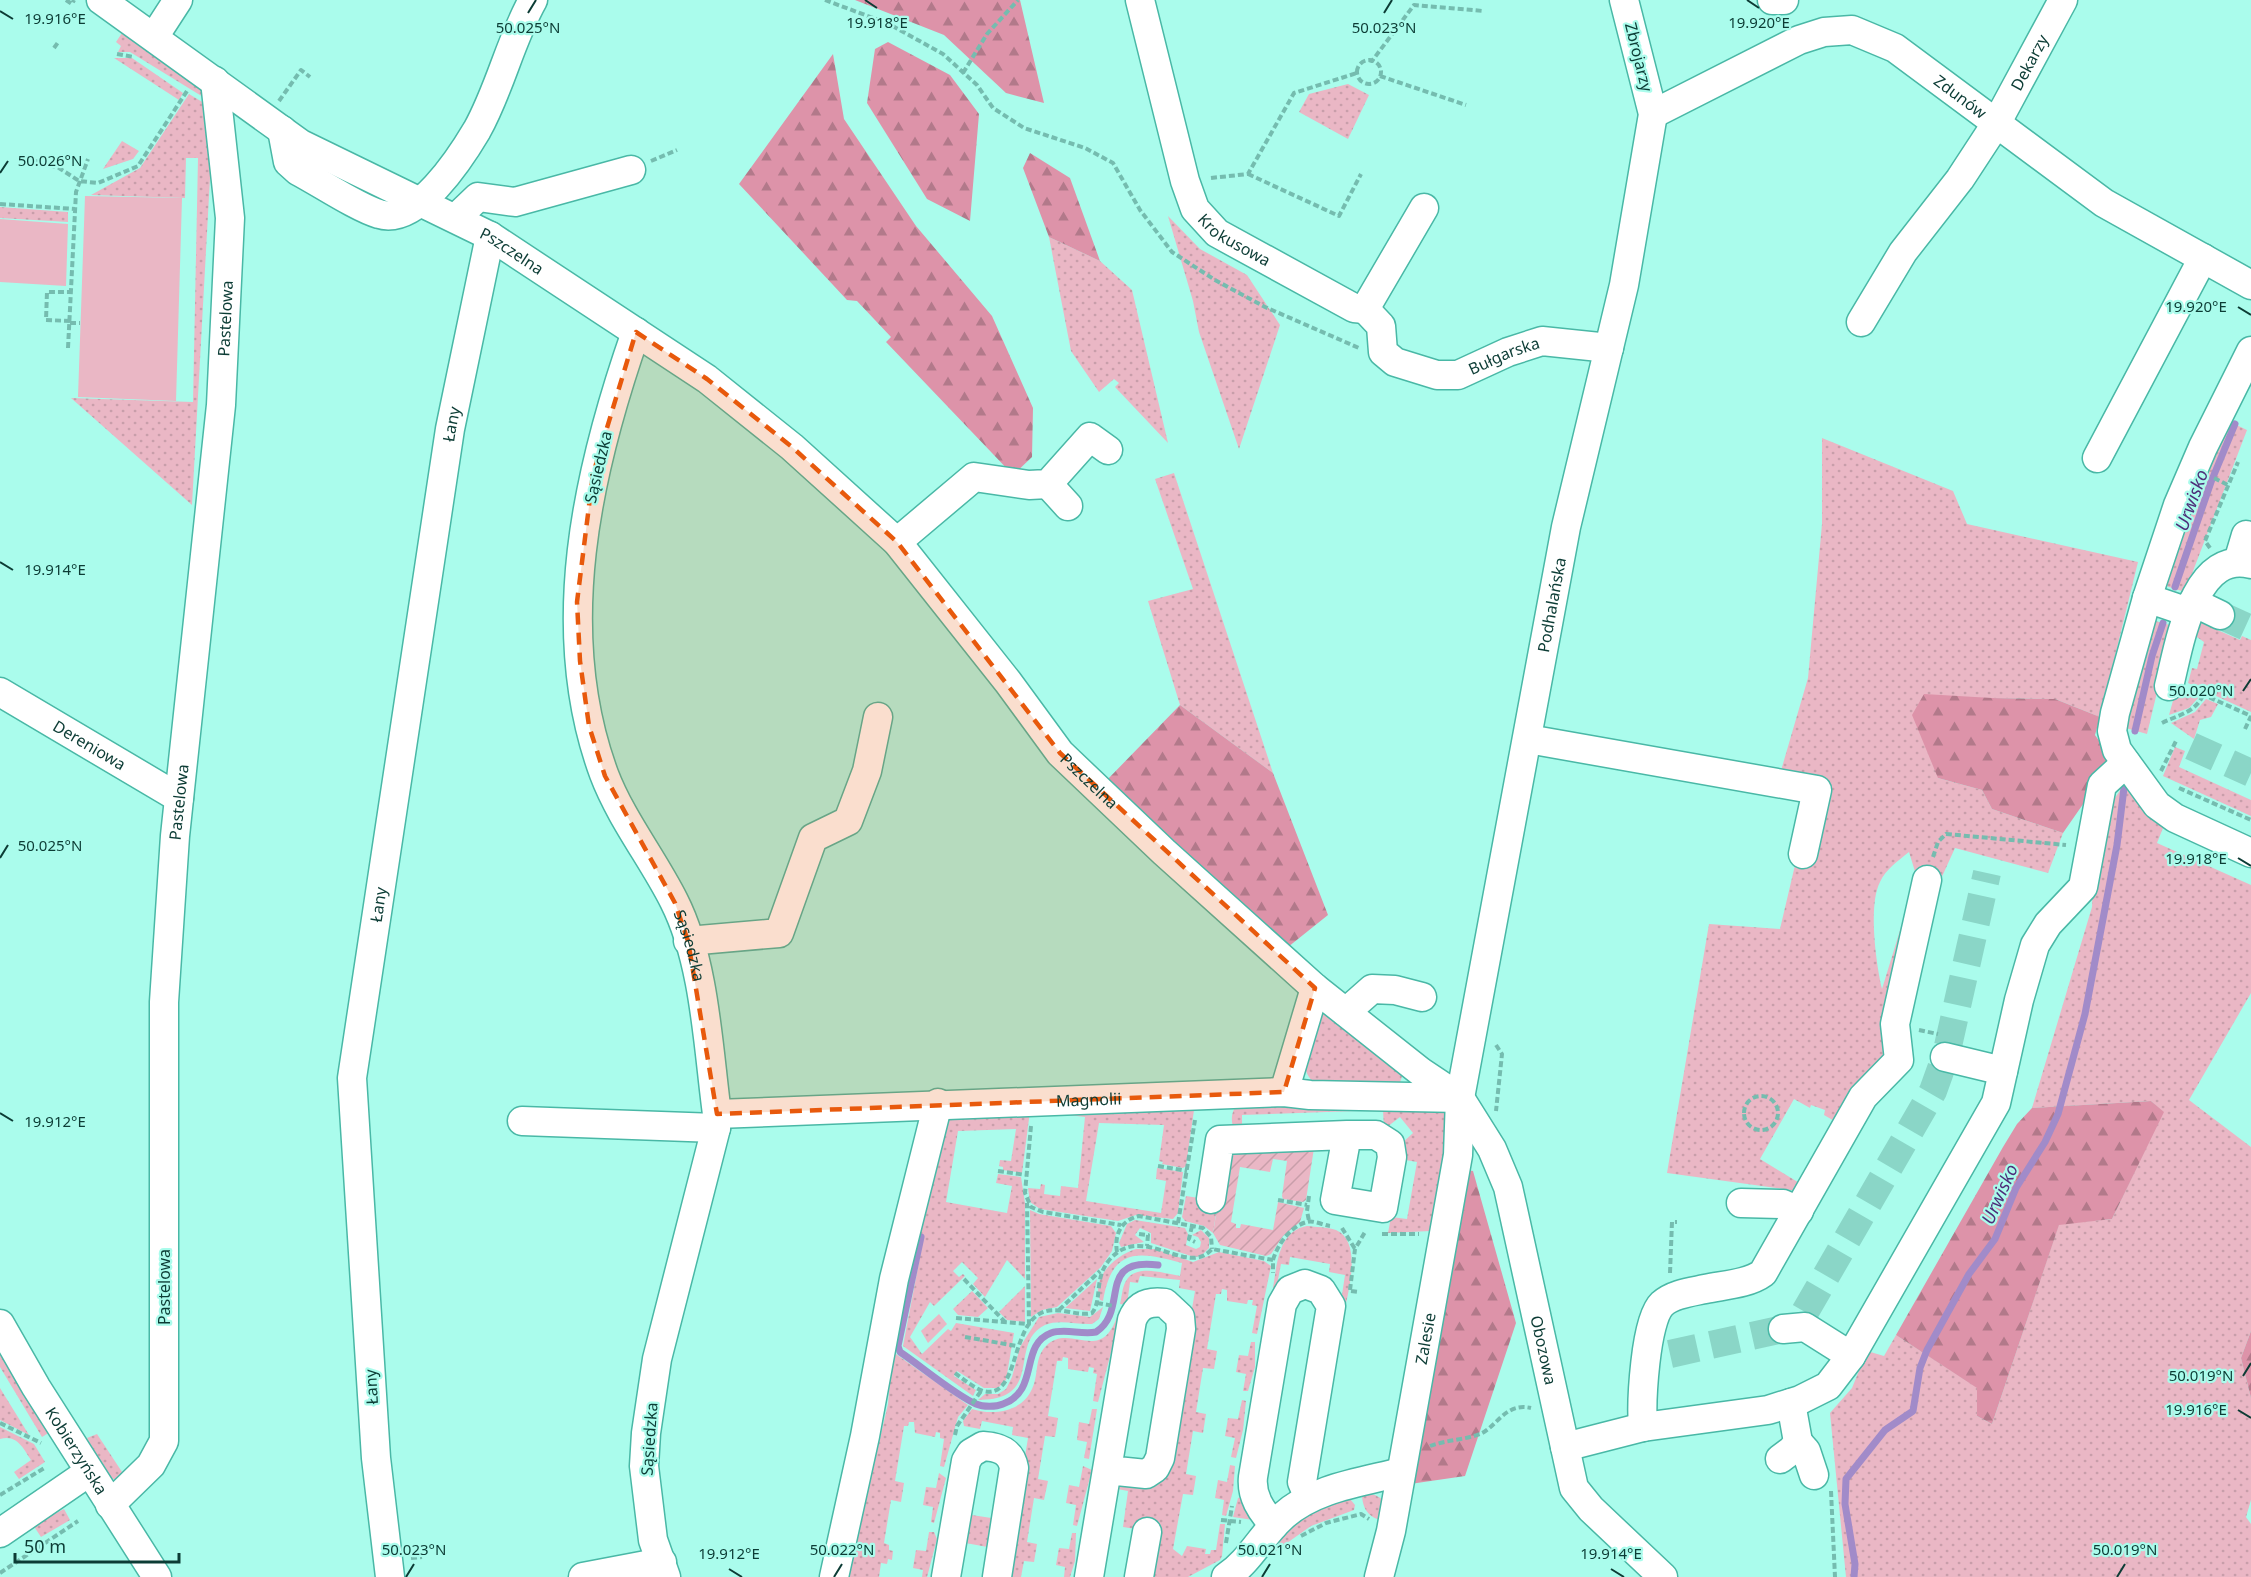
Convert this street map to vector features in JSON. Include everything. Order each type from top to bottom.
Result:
[{"type":"street","name":"Pszczelna","points":[[100,0],[147,49],[205,88],[278,119],[339,164],[490,236],[707,379],[792,447],[897,542],[1008,682],[1060,753],[1164,852],[1315,988],[1421,1072],[1460,1098]]},
{"type":"street","points":[[147,49],[178,0]]},
{"type":"street","points":[[420,201],[432,194],[477,129],[522,20],[533,0]]},
{"type":"street","name":"Krokusowa","points":[[1140,0],[1185,182],[1195,209],[1217,233],[1354,308],[1365,309]]},
{"type":"street","name":"Zbrojarzy","points":[[1623,0],[1653,114]]},
{"type":"street","points":[[1772,0],[1784,0]]},
{"type":"street","name":"Dekarzy","points":[[1861,322],[1903,252],[1960,179],[1996,124],[2063,0]]},
{"type":"street","name":"Zdunów","points":[[1653,114],[1799,40],[1824,32],[1852,30],[1895,48],[2104,203],[2251,285]]},
{"type":"street","name":"Pastelowa","points":[[110,1505],[151,1465],[164,1441],[164,1002],[179,798],[221,405],[230,218],[205,88]]},
{"type":"street","name":"Podhalańska","points":[[1460,1098],[1566,527],[1624,285],[1653,114]]},
{"type":"street","points":[[456,218],[478,197],[516,202],[631,170]]},
{"type":"street","points":[[1383,352],[1382,326],[1365,309],[1424,208]]},
{"type":"street","name":"Łany","points":[[390,1577],[376,1458],[352,1078],[450,429],[490,236]]},
{"type":"street","points":[[2097,458],[2203,258]]},
{"type":"street","name":"Sąsiedzka","points":[[636,332],[593,474],[577,602],[579,661],[590,726],[605,776],[675,903],[688,940],[699,981],[717,1121],[657,1359],[646,1433],[644,1466],[652,1540],[664,1569]]},
{"type":"street","name":"Bułgarska","points":[[1383,352],[1395,362],[1437,375],[1458,375],[1508,352],[1542,341],[1609,348]]},
{"type":"street","points":[[2251,351],[2186,486],[2147,598],[2112,731],[2117,750],[2126,764],[2157,805],[2166,813],[2251,853]]},
{"type":"street","points":[[897,542],[974,477],[1029,485],[1048,484],[1090,437],[1108,450]]},
{"type":"street","points":[[1048,484],[1068,506]]},
{"type":"street","points":[[2169,686],[2190,607],[2239,557]]},
{"type":"street","points":[[2147,598],[2220,615]]},
{"type":"street","name":"Dereniowa","points":[[0,692],[179,798]]},
{"type":"street","points":[[688,940],[779,933],[813,838],[848,821],[867,771],[879,717]]},
{"type":"street","points":[[1528,739],[1817,790],[1803,854]]},
{"type":"street","points":[[1565,1447],[1643,1427],[1768,1410],[1791,1403],[1828,1386],[1851,1356],[1994,1106],[2019,1000],[2035,945],[2048,924],[2081,891],[2102,785],[2126,764]]},
{"type":"street","points":[[1643,1427],[1641,1403],[1652,1324],[1658,1310],[1668,1300],[1682,1294],[1757,1277],[1769,1265],[1863,1097],[1899,1060],[1894,1024],[1926,880]]},
{"type":"street","points":[[1284,1092],[1315,988]]},
{"type":"street","points":[[1346,1012],[1372,989],[1395,990],[1422,997]]},
{"type":"street","points":[[1945,1056],[2003,1071]]},
{"type":"street","name":"Magnolii","points":[[522,1121],[717,1121],[938,1103],[1032,1103],[1284,1092],[1310,1095],[1460,1098]]},
{"type":"street","points":[[1210,1199],[1227,1094]]},
{"type":"street","name":"Obozowa","points":[[1460,1098],[1492,1149],[1508,1187],[1574,1488],[1591,1509],[1664,1577]]},
{"type":"street","name":"Zalesie","points":[[1379,1577],[1391,1531],[1458,1155],[1460,1098]]},
{"type":"street","points":[[834,1577],[865,1436],[894,1279],[938,1103]]},
{"type":"street","points":[[1220,1140],[1347,1135]]},
{"type":"street","points":[[1741,1203],[1783,1204],[1799,1211]]},
{"type":"street","points":[[1286,1532],[1264,1515],[1255,1497],[1253,1477],[1282,1304],[1290,1290],[1305,1284],[1322,1290],[1330,1306],[1302,1482],[1309,1498]]},
{"type":"street","points":[[1089,1577],[1132,1320],[1136,1311],[1145,1304],[1165,1303],[1180,1317],[1181,1329],[1160,1458],[1155,1468],[1146,1474],[1107,1470]]},
{"type":"street","name":"Kobierzyńska","points":[[0,1324],[89,1472],[157,1577]]},
{"type":"street","points":[[1783,1329],[1805,1327],[1851,1356]]},
{"type":"street","points":[[1791,1403],[1789,1450],[1806,1451],[1814,1475]]},
{"type":"street","points":[[946,1577],[966,1461],[971,1453],[982,1446],[1004,1451],[1011,1457],[1014,1468],[997,1577]]},
{"type":"street","points":[[1226,1577],[1286,1532],[1309,1498],[1403,1465]]},
{"type":"street","points":[[0,1533],[89,1472]]},
{"type":"street","points":[[1139,1577],[1147,1532]]},
{"type":"street","points":[[583,1577],[664,1569]]},
{"type":"path","points":[[66,0],[72,4],[74,0]]},
{"type":"path","points":[[825,0],[889,24],[943,54],[977,85],[993,108],[1024,128],[1085,148],[1113,163],[1140,210],[1172,252],[1215,280],[1286,317],[1358,348],[1383,352]]},
{"type":"path","points":[[963,73],[987,34],[1018,0]]},
{"type":"path","points":[[1248,174],[1294,93],[1357,73],[1362,63],[1372,61],[1413,2],[1483,11]]},
{"type":"path","points":[[54,48],[59,41]]},
{"type":"path","points":[[117,54],[130,54],[147,49]]},
{"type":"path","points":[[1357,73],[1360,80],[1366,84],[1376,82],[1380,76],[1380,69],[1372,61]]},
{"type":"path","points":[[278,119],[301,70],[310,77]]},
{"type":"path","points":[[1380,76],[1466,105]]},
{"type":"path","points":[[177,84],[187,90],[205,88]]},
{"type":"path","points":[[32,159],[59,168],[79,182],[98,183],[138,166],[187,90]]},
{"type":"path","points":[[68,348],[75,209],[79,182],[88,159]]},
{"type":"path","points":[[1185,182],[1248,174],[1340,216],[1361,174]]},
{"type":"path","points":[[0,204],[75,209]]},
{"type":"path","points":[[71,292],[47,292],[46,320],[80,323]]},
{"type":"path","points":[[2238,462],[2205,541],[2239,557]]},
{"type":"path","points":[[2169,686],[2190,689],[2251,716],[2245,729]]},
{"type":"path","points":[[2162,723],[2189,711],[2197,705],[2203,695]]},
{"type":"path","points":[[2161,772],[2177,739]]},
{"type":"path","points":[[2172,785],[2251,820]]},
{"type":"path","points":[[1926,880],[1938,843],[1946,834],[2090,848]]},
{"type":"path","points":[[1489,1037],[1502,1054],[1492,1149]]},
{"type":"path","points":[[1178,1223],[1198,1095]]},
{"type":"path","points":[[1766,1096],[1776,1104],[1778,1117],[1766,1130],[1756,1130],[1747,1124],[1743,1111],[1751,1099],[1766,1096]]},
{"type":"path","points":[[956,1318],[1029,1324],[1027,1202],[1024,1193],[1032,1103]]},
{"type":"path","points":[[1158,1166],[1187,1171]]},
{"type":"path","points":[[998,1172],[1026,1175]]},
{"type":"path","points":[[1278,1200],[1307,1205],[1309,1221]]},
{"type":"path","points":[[1027,1202],[1038,1211],[1121,1225]]},
{"type":"path","points":[[1117,1252],[1116,1245],[1121,1225],[1129,1218],[1139,1216],[1203,1228],[1209,1234],[1212,1249]]},
{"type":"path","points":[[1273,1260],[1283,1239],[1309,1221],[1342,1228],[1355,1250],[1365,1232],[1388,1235],[1421,1233]]},
{"type":"path","points":[[1668,1300],[1672,1222],[1677,1222]]},
{"type":"path","points":[[1192,1226],[1189,1239],[1195,1242]]},
{"type":"path","points":[[1139,1234],[1148,1235],[1148,1246]]},
{"type":"path","points":[[1059,1310],[1103,1269]]},
{"type":"path","points":[[964,1279],[1005,1322]]},
{"type":"path","points":[[1350,1291],[1359,1292]]},
{"type":"path","points":[[965,1337],[1017,1346]]},
{"type":"path","points":[[968,1410],[980,1393]]},
{"type":"path","points":[[1403,1465],[1445,1440],[1478,1435],[1513,1408],[1556,1410]]},
{"type":"path","points":[[0,1423],[41,1443]]},
{"type":"path","points":[[0,1495],[46,1467]]},
{"type":"path","points":[[1286,1532],[1361,1514],[1391,1531]]},
{"type":"path","points":[[0,1573],[78,1521]]},
{"type":"highlighted area","points":[[636,332],[707,379],[792,447],[897,542],[1060,753],[1315,988],[1284,1092],[717,1114],[688,941],[675,903],[605,776],[589,726],[580,661],[577,602],[593,474]]},
{"type":"shaded area","points":[[126,27],[202,88],[208,100],[130,52],[118,52],[121,46],[116,42]]},
{"type":"shaded area","points":[[114,58],[132,58],[183,93],[179,100]]},
{"type":"shaded area","points":[[1348,84],[1369,95],[1348,139],[1299,112],[1309,94]]},
{"type":"shaded area","points":[[189,94],[204,103],[211,160],[192,505],[71,398],[193,402],[198,158],[186,158],[185,198],[91,195],[140,168]]},
{"type":"shaded area","points":[[122,141],[139,151],[133,159],[103,169]]},
{"type":"shaded area","points":[[85,196],[182,198],[176,401],[78,397]]},
{"type":"shaded area","points":[[0,207],[68,212],[68,222],[0,218]]},
{"type":"shaded area","points":[[1168,216],[1200,249],[1247,275],[1280,325],[1239,449],[1199,332],[1193,301]]},
{"type":"shaded area","points":[[0,219],[68,224],[66,286],[0,282]]},
{"type":"shaded area","points":[[1049,237],[1100,261],[1132,290],[1168,443],[1115,387],[1119,383],[1114,379],[1099,392],[1071,351]]},
{"type":"shaded area","points":[[2224,419],[2247,430],[2185,592],[2163,585]]},
{"type":"shaded area","points":[[1822,438],[1953,491],[1967,524],[2138,562],[2100,717],[2055,699],[1992,698],[1938,778],[1982,790],[1992,809],[2063,833],[2048,873],[1955,848],[1940,881],[1917,878],[1909,852],[1889,869],[1880,882],[1876,892],[1874,919],[1877,965],[1882,989],[1905,914],[1890,1060],[1836,1122],[1824,1115],[1825,1110],[1811,1105],[1810,1108],[1794,1099],[1760,1159],[1801,1184],[1798,1191],[1667,1173],[1709,924],[1780,929],[1811,797],[1780,774],[1808,678],[1822,524]]},
{"type":"shaded area","points":[[1174,473],[1273,773],[1180,705],[1148,601],[1193,589],[1155,479]]},
{"type":"shaded area","points":[[2196,613],[2206,617],[2204,624],[2240,640],[2242,636],[2251,640],[2251,712],[2188,683],[2192,668],[2197,669],[2204,642],[2194,635]]},
{"type":"shaded area","points":[[2152,620],[2173,626],[2147,734],[2122,727]]},
{"type":"shaded area","points":[[2176,690],[2199,697],[2189,708],[2169,715]]},
{"type":"shaded area","points":[[2206,699],[2218,704],[2211,717],[2200,720],[2194,739],[2171,723],[2195,712]]},
{"type":"shaded area","points":[[2175,747],[2185,751],[2179,767],[2251,800],[2251,816],[2163,776]]},
{"type":"shaded area","points":[[2125,783],[2165,823],[2157,843],[2251,885],[2251,993],[2189,1100],[2251,1147],[2251,1331],[2241,1358],[2251,1398],[2251,1500],[2246,1517],[2251,1524],[2251,1577],[1846,1577],[1830,1413],[1852,1388],[1867,1351],[1884,1356],[1896,1335],[1978,1388],[1977,1416],[1992,1424],[2059,1224],[2112,1219],[2163,1112],[2151,1101],[2032,1108],[2092,907],[2094,850],[2087,840]]},
{"type":"shaded area","points":[[1334,1010],[1403,1073],[1399,1086],[1316,1084],[1309,1078],[1305,1053],[1315,1017]]},
{"type":"shaded area","points":[[1239,1102],[1443,1110],[1449,1117],[1452,1130],[1430,1231],[1388,1233],[1391,1217],[1407,1219],[1417,1162],[1400,1159],[1401,1144],[1413,1133],[1400,1117],[1384,1127],[1383,1110],[1242,1115],[1242,1132],[1233,1126],[1232,1120]]},
{"type":"shaded area","points":[[1195,1103],[1186,1166],[1183,1168],[1162,1164],[1163,1162],[1159,1161],[1164,1125],[1099,1123],[1086,1201],[1161,1213],[1166,1181],[1156,1179],[1157,1168],[1183,1172],[1178,1213],[1173,1219],[1136,1215],[1118,1221],[1040,1209],[1030,1202],[1028,1188],[1040,1189],[1041,1184],[1045,1185],[1044,1194],[1060,1196],[1061,1186],[1078,1188],[1085,1117],[1069,1115],[1074,1109]]},
{"type":"shaded area","points":[[1030,1111],[1022,1173],[1003,1170],[1003,1167],[999,1166],[1000,1160],[1011,1161],[1016,1129],[958,1131],[946,1202],[1007,1213],[1012,1186],[996,1183],[998,1174],[1021,1177],[1025,1203],[1025,1279],[1007,1260],[985,1297],[973,1284],[978,1278],[962,1262],[953,1271],[959,1277],[963,1274],[965,1276],[934,1306],[930,1302],[910,1337],[922,1354],[948,1329],[951,1331],[956,1323],[1014,1333],[1006,1380],[998,1388],[984,1388],[957,1371],[954,1376],[976,1390],[973,1396],[903,1346],[924,1236],[920,1235],[893,1352],[968,1405],[958,1417],[944,1467],[940,1466],[944,1439],[940,1438],[940,1433],[936,1432],[935,1437],[915,1433],[914,1422],[909,1422],[908,1426],[904,1426],[895,1481],[904,1483],[901,1502],[891,1500],[884,1543],[889,1545],[889,1550],[893,1551],[892,1560],[888,1559],[887,1564],[881,1563],[879,1577],[848,1577],[888,1404],[898,1280],[948,1119],[964,1113]]},
{"type":"shaded area","points":[[1314,1148],[1306,1200],[1303,1202],[1283,1199],[1287,1161],[1273,1159],[1270,1172],[1240,1167],[1231,1222],[1236,1224],[1236,1228],[1240,1228],[1241,1224],[1273,1230],[1278,1202],[1304,1208],[1300,1222],[1283,1236],[1271,1254],[1266,1256],[1220,1245],[1213,1233],[1225,1162],[1230,1153]]},
{"type":"shaded area","points":[[1186,1196],[1218,1201],[1213,1233],[1204,1226],[1185,1221],[1182,1217]]},
{"type":"shaded area","points":[[1030,1210],[1039,1214],[1111,1226],[1116,1233],[1112,1251],[1101,1267],[1057,1307],[1042,1310],[1031,1317]]},
{"type":"shaded area","points":[[1135,1220],[1185,1228],[1188,1234],[1186,1245],[1196,1249],[1200,1247],[1201,1242],[1198,1237],[1192,1235],[1201,1230],[1209,1238],[1209,1248],[1201,1256],[1194,1257],[1151,1243],[1151,1233],[1140,1228],[1135,1235],[1144,1242],[1121,1247],[1119,1243],[1127,1224]]},
{"type":"shaded area","points":[[1307,1226],[1336,1230],[1345,1236],[1349,1246],[1352,1258],[1350,1285],[1342,1320],[1338,1321],[1345,1275],[1329,1272],[1330,1264],[1290,1257],[1289,1265],[1281,1264],[1276,1290],[1273,1288],[1278,1260],[1285,1242],[1297,1229]]},
{"type":"shaded area","points":[[1136,1249],[1155,1249],[1193,1262],[1219,1252],[1264,1261],[1271,1266],[1257,1334],[1252,1333],[1257,1306],[1252,1305],[1253,1300],[1248,1300],[1247,1304],[1227,1301],[1227,1290],[1222,1289],[1221,1294],[1216,1294],[1207,1349],[1217,1351],[1214,1369],[1203,1368],[1196,1412],[1206,1414],[1203,1433],[1193,1431],[1186,1474],[1196,1476],[1193,1495],[1183,1494],[1173,1549],[1182,1556],[1187,1546],[1206,1549],[1205,1554],[1210,1554],[1211,1550],[1216,1550],[1220,1524],[1225,1524],[1222,1556],[1220,1560],[1188,1577],[1147,1577],[1155,1532],[1123,1527],[1128,1491],[1112,1488],[1166,1462],[1195,1291],[1179,1288],[1180,1280],[1140,1276],[1138,1283],[1130,1282],[1127,1305],[1120,1304],[1125,1283],[1137,1272],[1151,1271],[1180,1276],[1182,1263],[1152,1256],[1129,1257],[1120,1262],[1113,1271],[1107,1283],[1103,1301],[1100,1300],[1098,1291],[1102,1275],[1113,1262]]},
{"type":"shaded area","points":[[1097,1279],[1090,1311],[1065,1308]]},
{"type":"shaded area","points":[[1025,1286],[1025,1322],[1007,1320],[999,1312]]},
{"type":"shaded area","points":[[972,1291],[988,1308],[978,1317],[958,1315],[953,1309]]},
{"type":"shaded area","points":[[1103,1307],[1099,1319],[1092,1324],[1050,1323],[1034,1333],[1028,1344],[1019,1381],[1012,1391],[999,1398],[978,1400],[985,1394],[998,1394],[1006,1389],[1012,1377],[1020,1347],[1039,1317],[1058,1313],[1090,1317]]},
{"type":"shaded area","points":[[1119,1310],[1117,1330],[1098,1402],[1093,1401],[1097,1374],[1093,1373],[1094,1368],[1089,1367],[1088,1372],[1068,1369],[1068,1358],[1063,1357],[1062,1361],[1057,1361],[1048,1416],[1058,1418],[1055,1437],[1045,1436],[1038,1479],[1048,1481],[1044,1500],[1034,1498],[1027,1542],[1037,1544],[1034,1562],[1024,1561],[1021,1577],[1005,1577],[1028,1438],[1012,1435],[1013,1427],[982,1421],[980,1429],[964,1426],[963,1421],[972,1409],[998,1412],[1021,1403],[1032,1389],[1038,1361],[1046,1346],[1056,1340],[1066,1338],[1095,1341],[1104,1337],[1112,1327]]},
{"type":"shaded area","points":[[939,1314],[947,1324],[928,1343],[921,1331]]},
{"type":"shaded area","points":[[1251,1342],[1255,1342],[1255,1367],[1248,1391],[1243,1391],[1246,1374],[1236,1372],[1239,1355],[1248,1356]]},
{"type":"shaded area","points":[[0,1348],[50,1432],[42,1437],[0,1367]]},
{"type":"shaded area","points":[[0,1388],[29,1435],[0,1420]]},
{"type":"shaded area","points":[[1242,1400],[1246,1401],[1243,1430],[1236,1458],[1231,1457],[1235,1438],[1225,1436],[1228,1418],[1238,1419]]},
{"type":"shaded area","points":[[1092,1409],[1097,1409],[1089,1459],[1084,1458],[1087,1442],[1077,1440],[1079,1422],[1089,1424]]},
{"type":"shaded area","points":[[0,1427],[34,1444],[45,1462],[19,1479],[14,1472],[31,1460],[15,1440],[0,1439]]},
{"type":"shaded area","points":[[97,1434],[126,1478],[117,1481],[108,1476],[87,1438]]},
{"type":"shaded area","points":[[1230,1465],[1235,1466],[1233,1491],[1226,1516],[1222,1515],[1224,1500],[1215,1498],[1218,1480],[1227,1482]]},
{"type":"shaded area","points":[[1083,1466],[1092,1470],[1077,1526],[1073,1525],[1076,1505],[1066,1503],[1069,1485],[1079,1487]]},
{"type":"shaded area","points":[[939,1473],[946,1478],[934,1523],[931,1522],[933,1507],[923,1505],[926,1487],[936,1488]]},
{"type":"shaded area","points":[[1362,1493],[1375,1495],[1382,1499],[1384,1521],[1367,1512]]},
{"type":"shaded area","points":[[1245,1496],[1253,1520],[1233,1517],[1238,1498]]},
{"type":"shaded area","points":[[1350,1499],[1355,1505],[1354,1510],[1311,1526],[1260,1562],[1279,1535],[1313,1509]]},
{"type":"shaded area","points":[[64,1509],[70,1520],[41,1537],[33,1525]]},
{"type":"shaded area","points":[[965,1514],[998,1519],[993,1548],[960,1542]]},
{"type":"shaded area","points":[[929,1532],[934,1532],[937,1539],[927,1577],[922,1577],[923,1570],[913,1568],[916,1550],[926,1551]]},
{"type":"shaded area","points":[[1072,1533],[1076,1533],[1075,1561],[1070,1577],[1064,1577],[1065,1567],[1056,1565],[1059,1548],[1069,1549]]},
{"type":"green space","points":[[855,0],[1020,0],[1044,103],[1006,93],[944,35]]},
{"type":"green space","points":[[888,42],[950,75],[979,114],[970,221],[927,199],[867,103],[875,49]]},
{"type":"green space","points":[[833,54],[844,119],[916,226],[992,316],[1033,408],[1032,457],[1013,475],[886,342],[891,337],[857,301],[847,300],[739,184]]},
{"type":"green space","points":[[1030,153],[1070,178],[1100,261],[1049,237],[1023,168]]},
{"type":"green space","points":[[1924,694],[2055,699],[2100,717],[2095,735],[2113,761],[2063,833],[1992,809],[1982,790],[1938,778],[1912,715]]},
{"type":"green space","points":[[1180,705],[1273,773],[1328,915],[1288,947],[1106,781]]},
{"type":"green space","points":[[2151,1101],[2164,1112],[2112,1219],[2059,1225],[1992,1424],[1977,1416],[1977,1388],[1896,1335],[2003,1147],[2017,1124],[2032,1108]]},
{"type":"green space","points":[[1467,1170],[1473,1171],[1516,1323],[1465,1476],[1410,1484]]},
{"type":"green space","points":[[2251,1331],[2251,1398],[2241,1358]]},
{"type":"waterway","name":"Urwisko","points":[[2175,587],[2211,482],[2235,424]]},
{"type":"waterway","name":"Urwisko","points":[[2135,731],[2152,656],[2163,623]]},
{"type":"waterway","name":"Urwisko","points":[[1854,1577],[1855,1564],[1845,1504],[1846,1479],[1885,1430],[1913,1411],[1920,1368],[1927,1350],[1969,1274],[1995,1239],[2016,1188],[2045,1142],[2058,1114],[2085,1014],[2117,845],[2124,788]]},
{"type":"waterway","points":[[921,1237],[898,1346],[900,1352],[958,1394],[982,1406],[1000,1405],[1014,1398],[1022,1389],[1035,1347],[1041,1339],[1056,1332],[1096,1332],[1106,1322],[1116,1287],[1120,1277],[1127,1269],[1139,1265],[1158,1265]]},
{"type":"tunnel","points":[[2220,615],[2251,629]]},
{"type":"tunnel","points":[[2191,746],[2251,773]]},
{"type":"tunnel","points":[[1948,1046],[1987,873]]},
{"type":"tunnel","points":[[1805,1312],[1933,1091],[1942,1066]]},
{"type":"tunnel","points":[[1670,1354],[1783,1329]]}]
